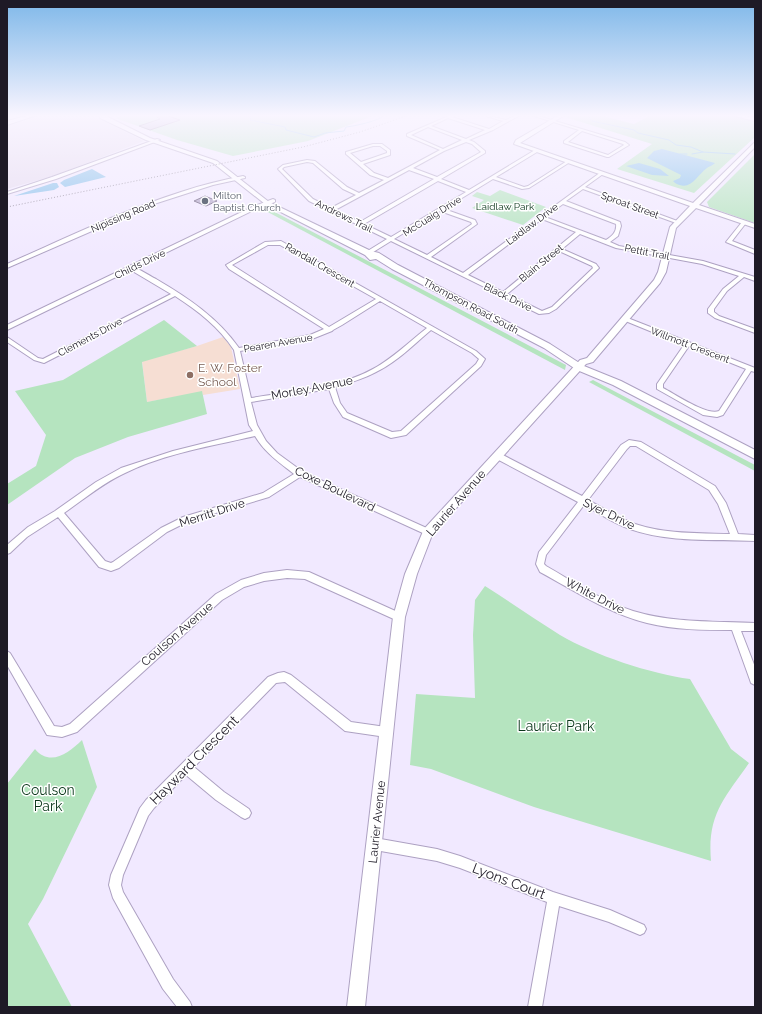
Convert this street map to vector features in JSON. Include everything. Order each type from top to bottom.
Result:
[{"type":"main road","name":"Thompson Road South","points":[[215,162],[284,213],[291,214],[368,253],[386,265],[395,267],[547,346],[553,352],[581,364],[609,382],[617,383],[755,455]]},
{"type":"main road","name":"Thompson Road South","points":[[224,162],[243,177],[270,202]]},
{"type":"street","points":[[7,193],[96,162]]},
{"type":"street","name":"Andrews Trail","points":[[302,162],[280,168],[280,170],[311,200],[392,240]]},
{"type":"street","name":"Andrews Trail","points":[[314,162],[345,188],[359,195]]},
{"type":"street","points":[[360,164],[365,162]]},
{"type":"street","points":[[331,210],[420,162]]},
{"type":"street","points":[[360,224],[467,162]]},
{"type":"street","name":"McCuaig Drive","points":[[368,253],[442,210],[518,162]]},
{"type":"street","points":[[492,178],[524,188],[529,187],[568,162]]},
{"type":"street","points":[[569,162],[755,226]]},
{"type":"street","name":"Laurier Avenue","points":[[356,1007],[399,617],[408,577],[428,532],[581,364],[590,360],[657,281],[662,272],[673,227],[737,162]]},
{"type":"street","points":[[360,164],[372,174],[387,179]]},
{"type":"street","points":[[409,168],[470,192]]},
{"type":"street","name":"Laidlaw Drive","points":[[464,275],[601,173]]},
{"type":"street","name":"Nipissing Road","points":[[7,266],[151,204],[214,183],[243,177]]},
{"type":"street","name":"Sproat Street","points":[[582,187],[678,222]]},
{"type":"street","name":"Childs Drive","points":[[7,328],[270,202]]},
{"type":"street","points":[[563,202],[618,223],[619,226],[616,235],[606,242]]},
{"type":"street","points":[[428,257],[475,224],[473,221],[442,210]]},
{"type":"street","name":"Pettit Trail","points":[[542,217],[624,248],[703,263],[755,279]]},
{"type":"street","points":[[744,223],[728,242],[755,252]]},
{"type":"street","name":"Blain Street","points":[[503,295],[579,232]]},
{"type":"street","name":"Black Drive","points":[[392,240],[541,313],[548,312],[554,308],[596,268],[594,265],[558,249]]},
{"type":"street","name":"Randall Crescent","points":[[330,330],[231,268],[229,265],[267,243],[281,243],[480,355],[482,361],[403,433],[391,435],[344,415],[337,403],[331,386]]},
{"type":"street","name":"Coxe Boulevard","points":[[130,268],[175,294],[220,328],[230,338],[237,350],[256,433],[274,455],[300,474],[428,532]]},
{"type":"street","points":[[743,275],[725,290],[711,310],[711,313],[717,317],[755,331]]},
{"type":"street","name":"Clements Drive","points":[[7,340],[36,359],[44,361],[175,294]]},
{"type":"street","name":"Pearen Avenue","points":[[237,350],[312,337],[330,330],[380,299]]},
{"type":"street","name":"Willmott Crescent","points":[[625,319],[752,369]]},
{"type":"street","name":"Morley Avenue","points":[[249,400],[331,386],[364,377],[376,371],[430,328]]},
{"type":"street","points":[[688,344],[659,386],[663,392],[705,413],[717,415],[722,413],[752,369]]},
{"type":"street","points":[[7,551],[29,531],[59,513],[95,486],[125,470],[172,454],[256,433]]},
{"type":"street","name":"White Drive","points":[[735,536],[718,495],[712,488],[635,443],[626,444],[542,554],[539,561],[543,569],[611,608],[633,616],[662,622],[755,627]]},
{"type":"street","name":"Syer Drive","points":[[498,456],[582,501],[644,531],[672,535],[735,536],[755,538]]},
{"type":"street","name":"Merritt Drive","points":[[59,513],[102,564],[111,567],[116,565],[164,530],[186,519],[266,495],[300,474]]},
{"type":"street","name":"Coulson Avenue","points":[[7,656],[51,731],[62,732],[74,728],[219,597],[241,584],[264,577],[286,574],[306,575],[399,617]]},
{"type":"street","points":[[735,626],[755,680]]},
{"type":"street","name":"Hayward Crescent","points":[[185,1007],[168,984],[138,933],[117,894],[115,885],[117,875],[144,812],[150,804],[272,680],[283,676],[349,727],[386,732]]},
{"type":"street","points":[[187,768],[220,796],[245,813]]},
{"type":"street","name":"Lyons Court","points":[[375,844],[437,855],[460,862],[553,898],[610,916],[640,929]]},
{"type":"street","points":[[535,1007],[552,912],[553,898]]},
{"type":"shaded area","points":[[7,162],[89,162],[53,176],[7,189]]},
{"type":"shaded area","name":"E. W. Foster School","points":[[223,337],[231,347],[240,389],[203,395],[202,392],[147,402],[142,361],[197,346]]},
{"type":"green space","points":[[626,162],[727,162],[694,193],[617,169]]},
{"type":"green space","points":[[747,162],[755,162],[755,223],[709,207],[707,202]]},
{"type":"green space","name":"Laidlaw Park","points":[[500,190],[546,207],[523,225],[472,208],[484,200],[472,196],[477,192],[490,196]]},
{"type":"green space","points":[[262,209],[269,209],[566,365],[565,370]]},
{"type":"green space","points":[[164,320],[197,346],[142,362],[147,402],[202,391],[207,414],[128,437],[75,458],[7,505],[7,484],[36,466],[46,435],[15,391],[63,380]]},
{"type":"green space","points":[[593,380],[755,465],[755,471],[589,382]]},
{"type":"green space","name":"Laurier Park","points":[[485,586],[560,635],[589,650],[623,663],[658,673],[690,679],[731,749],[749,763],[719,808],[712,831],[710,845],[711,861],[534,807],[431,769],[410,765],[416,694],[475,698],[473,635],[475,600]]},
{"type":"green space","name":"Coulson Park","points":[[82,740],[97,787],[43,899],[28,924],[72,1007],[7,1007],[7,784],[35,749],[47,757],[59,756]]},
{"type":"water","points":[[656,162],[715,163],[703,171],[693,182],[685,186],[673,181],[680,178],[681,175]]},
{"type":"water","points":[[639,163],[660,169],[669,176],[652,175],[626,166]]},
{"type":"water","points":[[92,169],[106,177],[65,187],[60,183],[64,180]]},
{"type":"water","points":[[57,183],[59,187],[54,190],[14,196]]},
{"type":"building","name":"Milton Baptist Church","points":[[205,196],[217,201],[206,206],[194,201]]},
{"type":"railway","points":[[7,207],[227,162]]},
{"type":"place","name":"Milton Baptist Church","points":[[205,201]]},
{"type":"place","name":"E. W. Foster School","points":[[190,375]]}]
